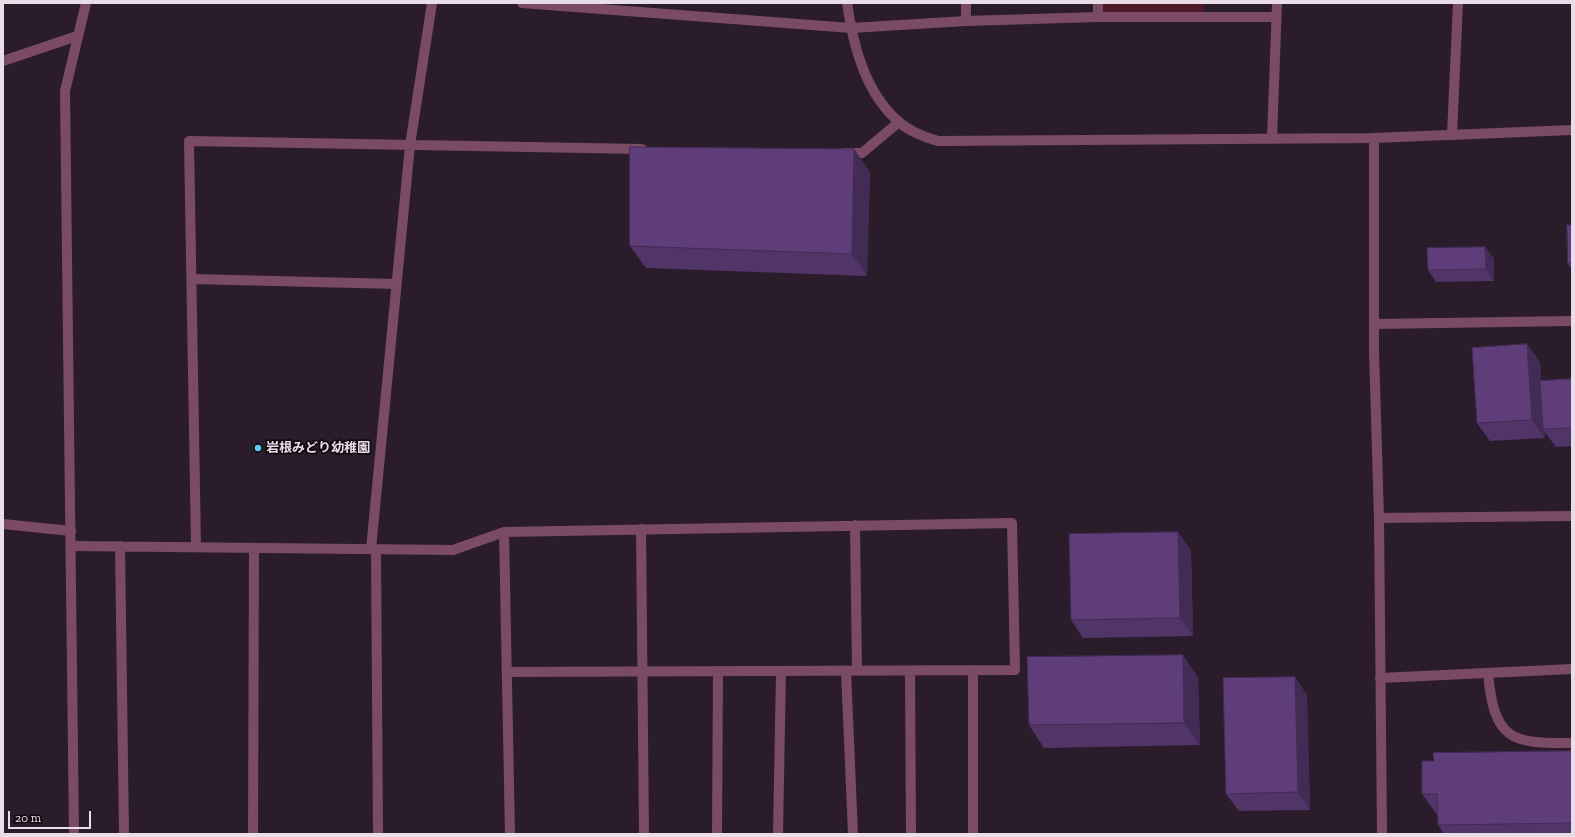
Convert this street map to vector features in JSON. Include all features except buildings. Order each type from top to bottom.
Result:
[{"type":"street","points":[[74,834],[72,546],[65,91],[86,3]]},
{"type":"street","points":[[378,834],[374,549],[410,145],[432,3]]},
{"type":"street","points":[[522,3],[851,28],[966,22],[1098,18],[1276,17]]},
{"type":"street","points":[[847,3],[856,52],[868,79],[881,101],[899,122],[920,136],[938,141],[1374,138],[1572,130]]},
{"type":"street","points":[[966,3],[966,22]]},
{"type":"street","points":[[1098,3],[1098,18]]},
{"type":"street","points":[[1272,138],[1277,3]]},
{"type":"street","points":[[1452,135],[1458,3]]},
{"type":"street","points":[[3,61],[77,36]]},
{"type":"street","points":[[831,152],[862,153],[899,122]]},
{"type":"street","points":[[1374,138],[1374,324],[1379,518],[1382,834]]},
{"type":"street","points":[[196,547],[189,141],[650,149]]},
{"type":"street","points":[[192,279],[397,284]]},
{"type":"street","points":[[1374,324],[1572,321]]},
{"type":"street","points":[[1379,518],[1572,516]]},
{"type":"street","points":[[72,546],[453,550],[504,532],[1012,523],[1015,670],[507,672]]},
{"type":"street","points":[[3,524],[71,531]]},
{"type":"street","points":[[855,525],[857,671]]},
{"type":"street","points":[[641,529],[644,834]]},
{"type":"street","points":[[504,532],[510,834]]},
{"type":"street","points":[[120,546],[124,834]]},
{"type":"street","points":[[253,834],[254,548]]},
{"type":"street","points":[[1380,678],[1572,669]]},
{"type":"street","points":[[973,670],[974,834]]},
{"type":"street","points":[[778,834],[781,671]]},
{"type":"street","points":[[846,671],[853,834]]},
{"type":"street","points":[[910,671],[911,834]]},
{"type":"street","points":[[718,672],[718,834]]},
{"type":"street","points":[[1488,672],[1490,690],[1495,711],[1502,727],[1513,737],[1538,743],[1572,743]]},
{"type":"shaded area","points":[[1100,3],[1204,3],[1203,13],[1100,14]]},
{"type":"place","name":"岩根みどり幼稚園","points":[[258,448]]}]
